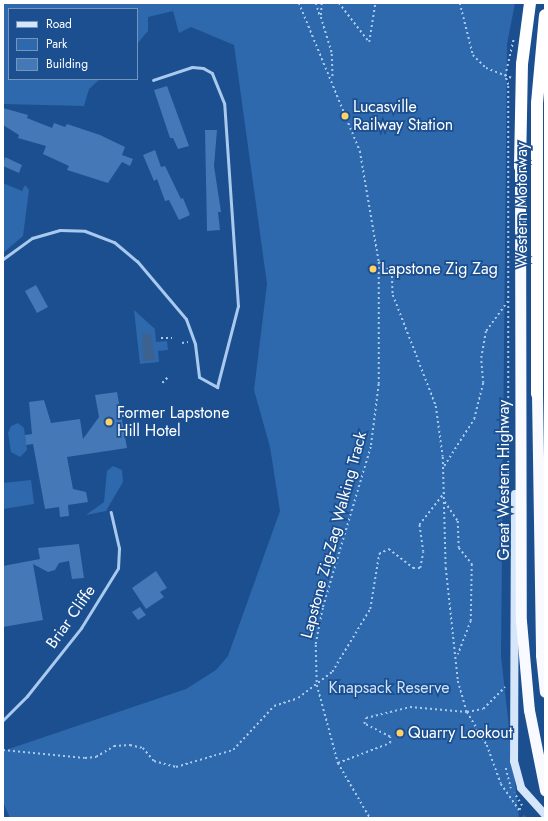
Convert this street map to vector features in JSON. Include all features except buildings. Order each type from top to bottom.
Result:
[{"type":"highway","name":"Western Motorway","points":[[520,167],[522,64],[530,3]]},
{"type":"highway","name":"Western Motorway","points":[[537,394],[538,103],[545,15]]},
{"type":"highway","name":"Great Western Highway","points":[[520,167],[519,458],[524,661],[545,790]]},
{"type":"highway","name":"Great Western Highway","points":[[537,394],[541,655],[545,692]]},
{"type":"main road","points":[[538,456],[545,480]]},
{"type":"main road","points":[[519,458],[516,487],[514,761],[521,788],[545,815]]},
{"type":"lane","points":[[3,259],[32,238],[60,230],[85,231],[114,242],[137,261],[186,319],[195,344],[199,377],[217,387],[238,306],[224,103],[212,73],[203,68],[192,67],[153,80]]},
{"type":"lane","name":"Briar Cliffe","points":[[3,720],[28,696],[81,628],[118,568],[119,548],[111,512]]},
{"type":"path","name":"Lapstone Zig-Zag Walking Track","points":[[299,3],[333,80],[360,151],[379,262],[380,384],[371,447],[323,608],[316,645],[317,685],[338,763],[370,818]]},
{"type":"path","name":"Lapstone Zig-Zag Walking Track","points":[[316,3],[332,54],[333,80]]},
{"type":"path","name":"Lapstone Zig-Zag Walking Track","points":[[321,17],[322,3]]},
{"type":"path","points":[[339,3],[369,42],[375,3]]},
{"type":"path","points":[[460,3],[473,55],[486,68],[505,76]]},
{"type":"path","points":[[508,494],[508,85],[505,76],[514,36]]},
{"type":"path","points":[[379,262],[392,271],[393,295],[436,406],[443,467],[450,624],[458,657],[458,681],[467,712],[487,745],[494,769],[514,808],[519,810],[522,806]]},
{"type":"path","points":[[443,467],[474,419],[483,383],[486,331],[510,298]]},
{"type":"path","points":[[161,338],[172,338]]},
{"type":"path","points":[[182,343],[190,341]]},
{"type":"path","points":[[162,383],[168,377]]},
{"type":"path","points":[[122,416],[136,413]]},
{"type":"path","points":[[3,750],[85,758],[96,757],[114,746],[130,745],[143,748],[154,761],[184,766],[196,759],[232,750],[274,706],[298,698],[317,685],[332,672],[370,609],[379,554],[389,549],[413,568],[420,568],[419,525],[444,493]]},
{"type":"path","points":[[444,501],[458,521],[459,548],[472,564],[471,621],[458,657]]},
{"type":"path","points":[[338,763],[390,743],[390,737],[364,724],[366,718],[410,707],[467,712],[489,706],[508,684],[508,692]]},
{"type":"green space","name":"Knapsack Reserve","points":[[3,3],[515,3],[507,44],[501,656],[519,818],[10,818],[3,802],[3,751],[186,689],[216,670],[228,656],[280,511],[270,447],[254,390],[267,284],[234,45],[191,27],[179,33],[173,11],[148,17],[148,31],[138,43],[138,8],[8,8],[8,80],[99,80],[89,89],[84,106],[3,104]]},
{"type":"green space","points":[[3,183],[22,191],[25,185],[29,190],[23,236],[3,253]]},
{"type":"green space","points":[[134,310],[155,329],[156,342],[167,341],[168,350],[158,351],[159,362],[140,364]]},
{"type":"green space","points":[[18,423],[24,428],[27,450],[20,457],[11,452],[8,433],[11,426]]},
{"type":"green space","points":[[113,466],[122,470],[123,482],[106,511],[86,515],[104,502],[107,471]]},
{"type":"green space","points":[[31,480],[34,504],[3,509],[3,483]]},
{"type":"shaded area","points":[[151,333],[155,360],[143,361],[142,334]]},
{"type":"place","name":"Lucasville Railway Station","points":[[345,116]]},
{"type":"place","name":"Lapstone Zig Zag","points":[[373,269]]},
{"type":"place","name":"Former Lapstone Hill Hotel","points":[[109,422]]},
{"type":"place","name":"Quarry Lookout","points":[[400,733]]}]
